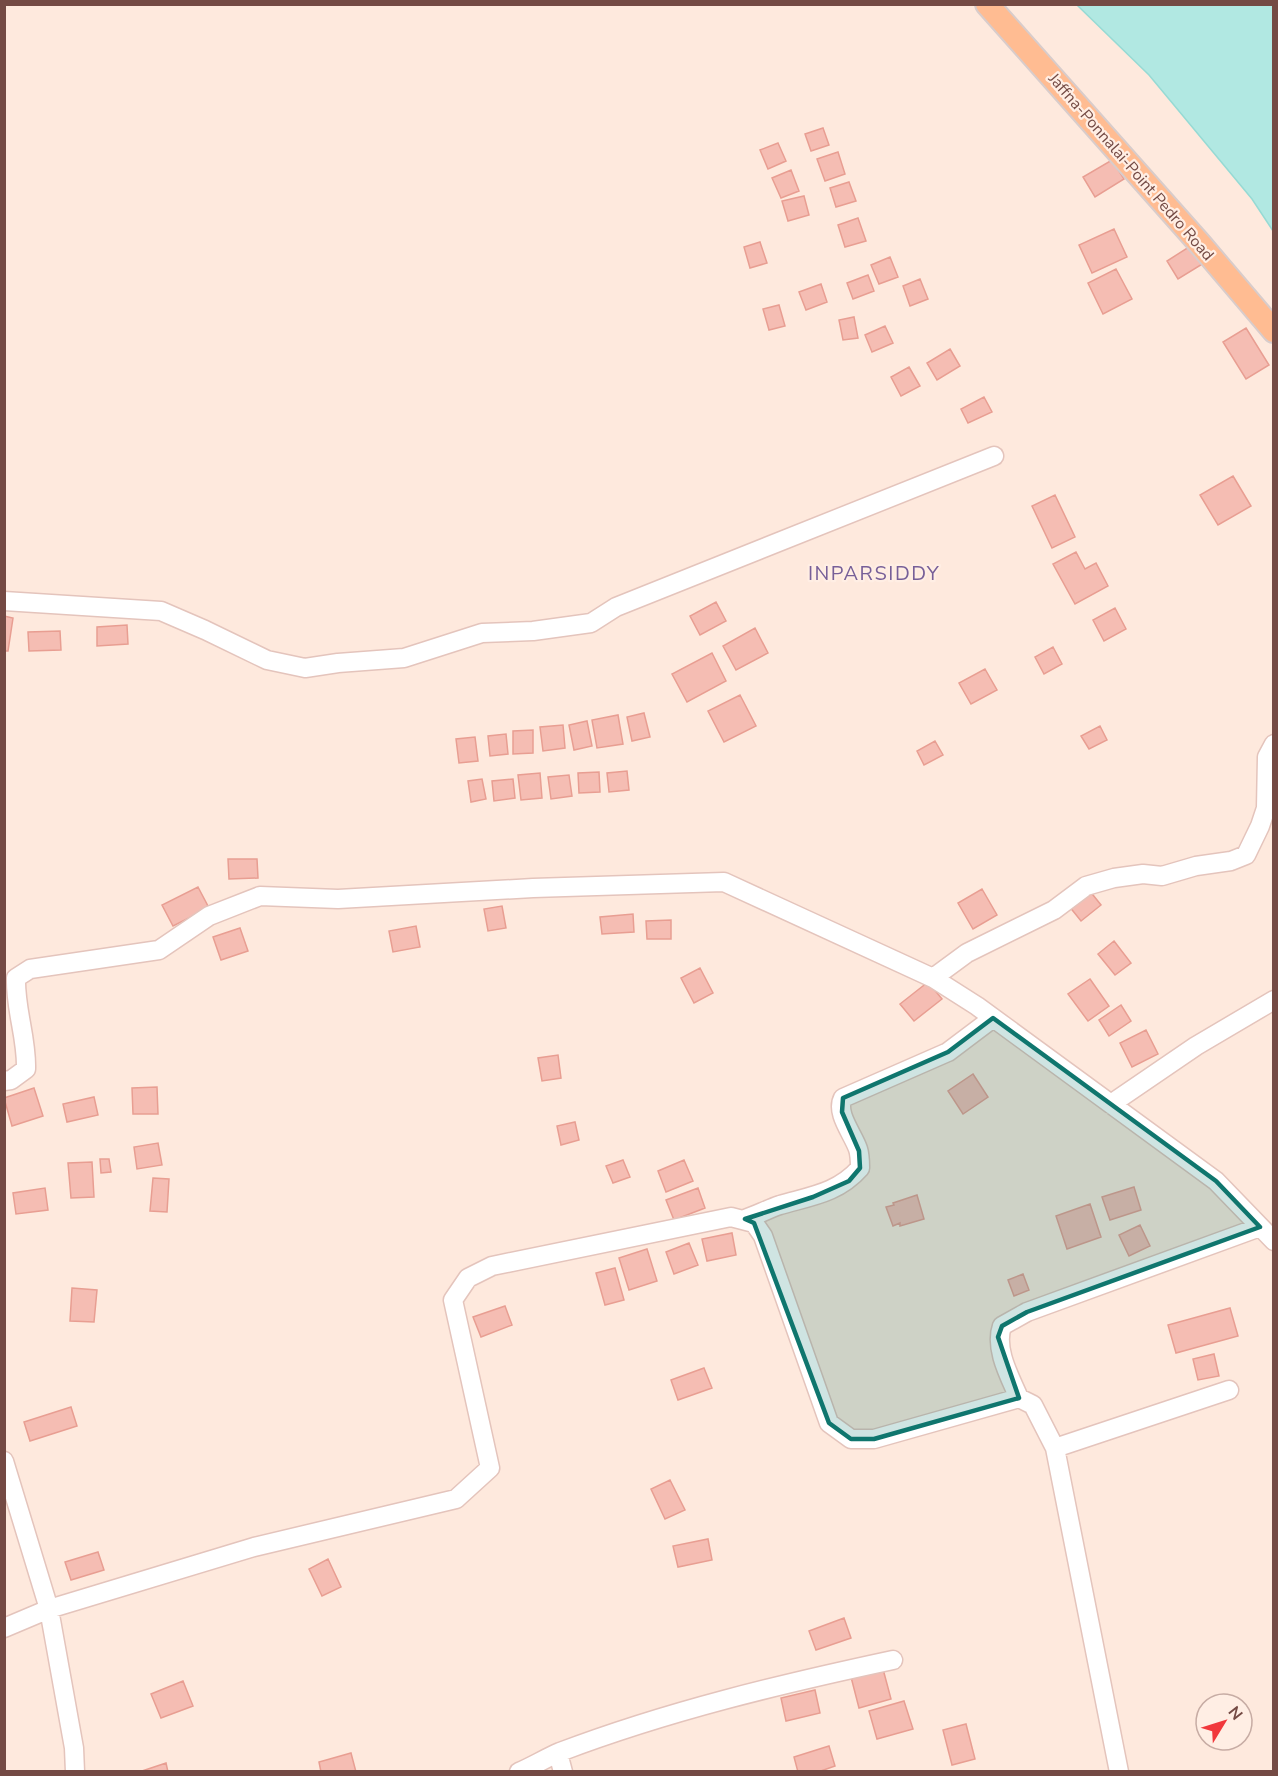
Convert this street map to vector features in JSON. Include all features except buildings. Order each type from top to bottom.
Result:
[{"type":"main road","name":"Jaffna-Ponnalai-Point Pedro Road","points":[[987,4],[1274,331]]},
{"type":"street","points":[[4,601],[161,611],[267,660],[305,668],[404,658],[482,633],[533,631],[591,623],[616,607],[994,456]]},
{"type":"street","points":[[933,978],[967,953],[1053,910],[1086,886],[1124,876],[1143,874],[1162,876],[1196,866],[1231,861],[1246,855],[1266,808],[1267,757],[1274,744]]},
{"type":"street","points":[[4,1081],[11,1080],[26,1069],[26,1051],[15,999],[16,978],[30,969],[159,950],[209,916],[260,896],[338,899],[533,888],[724,882],[933,978],[993,1018],[1216,1181],[1274,1241]]},
{"type":"street","points":[[1111,1104],[1196,1046],[1274,1000]]},
{"type":"street","points":[[745,1219],[779,1206],[813,1197],[849,1181],[860,1168],[859,1151],[842,1112],[840,1103],[843,1098],[948,1052],[993,1018]]},
{"type":"street","points":[[4,1628],[48,1609],[255,1547],[456,1499],[490,1468],[453,1300],[468,1278],[492,1266],[731,1217],[745,1219],[754,1223],[763,1236],[829,1423],[851,1439],[874,1439],[1019,1398]]},
{"type":"street","points":[[1119,1772],[1055,1448],[1033,1405],[1019,1398],[998,1337],[1002,1326],[1027,1312],[1260,1227]]},
{"type":"street","points":[[1055,1448],[1229,1390]]},
{"type":"street","points":[[4,1461],[48,1609],[74,1748],[75,1772]]},
{"type":"street","points":[[519,1772],[558,1753],[670,1716],[778,1684],[893,1660]]},
{"type":"street","points":[[558,1753],[563,1772]]},
{"type":"highlighted area","points":[[993,1018],[1216,1181],[1260,1227],[1027,1312],[1002,1326],[998,1337],[1019,1398],[874,1439],[851,1439],[829,1423],[754,1223],[745,1219],[813,1197],[849,1181],[860,1168],[859,1151],[842,1112],[843,1098],[948,1052]]},
{"type":"water","points":[[1077,5],[1273,5],[1273,231],[1252,199],[1149,75]]},
{"type":"district","name":"INPARSIDDY","points":[[874,573]]}]
